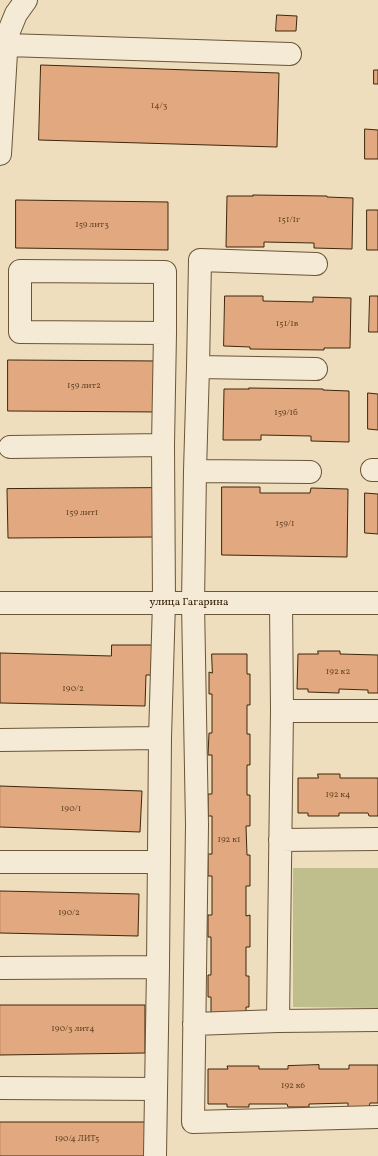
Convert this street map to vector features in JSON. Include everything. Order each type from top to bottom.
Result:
[{"type":"street","points":[[0,154],[4,43],[16,14],[26,0]]},
{"type":"street","points":[[4,43],[290,54]]},
{"type":"street","points":[[316,264],[200,260],[193,603],[197,825],[193,1122],[378,1117]]},
{"type":"street","points":[[155,1156],[160,738],[164,602],[163,445],[165,333],[166,272],[20,271],[20,332],[165,333]]},
{"type":"street","points":[[198,367],[316,369]]},
{"type":"street","points":[[10,448],[163,445]]},
{"type":"street","points":[[195,471],[310,472]]},
{"type":"street","name":"улица Гагарина","points":[[0,603],[378,603]]},
{"type":"street","points":[[278,1021],[282,711],[281,604]]},
{"type":"street","points":[[282,711],[378,711]]},
{"type":"street","points":[[0,740],[160,738]]},
{"type":"street","points":[[280,840],[378,840]]},
{"type":"street","points":[[0,862],[159,862]]},
{"type":"street","points":[[0,968],[158,967]]},
{"type":"street","points":[[194,1024],[378,1020]]},
{"type":"street","points":[[0,1088],[156,1089]]},
{"type":"green space","points":[[293,868],[378,868],[378,1008],[293,1007]]},
{"type":"building","points":[[277,15],[297,16],[296,31],[276,31]]},
{"type":"building","points":[[41,65],[279,73],[277,147],[39,140]]},
{"type":"building","points":[[374,70],[378,70],[378,84],[374,84]]},
{"type":"building","points":[[365,129],[378,130],[378,159],[365,159]]},
{"type":"building","points":[[227,196],[327,196],[353,198],[352,249],[314,248],[314,243],[264,242],[264,247],[226,247]]},
{"type":"building","points":[[16,200],[168,202],[168,250],[16,248]]},
{"type":"building","points":[[367,210],[378,210],[378,250],[367,250]]},
{"type":"building","points":[[225,296],[263,296],[263,301],[313,302],[313,297],[351,298],[350,348],[324,348],[324,350],[250,349],[250,347],[224,346]]},
{"type":"building","points":[[370,296],[378,296],[378,332],[369,332]]},
{"type":"building","points":[[8,360],[161,361],[161,412],[8,411]]},
{"type":"building","points":[[224,389],[323,389],[349,391],[349,442],[311,441],[311,436],[261,435],[261,440],[223,440]]},
{"type":"building","points":[[368,393],[378,394],[378,430],[368,429]]},
{"type":"building","points":[[222,487],[260,487],[260,493],[310,493],[311,488],[348,489],[347,557],[222,555]]},
{"type":"building","points":[[156,488],[156,537],[8,538],[7,489]]},
{"type":"building","points":[[365,493],[378,494],[378,534],[365,533]]},
{"type":"building","points":[[112,645],[152,645],[151,675],[146,675],[145,706],[0,703],[0,653],[111,656]]},
{"type":"building","points":[[318,651],[340,651],[340,654],[378,655],[378,693],[368,693],[368,690],[339,689],[339,693],[308,692],[308,689],[297,689],[298,654],[318,654]]},
{"type":"building","points":[[212,654],[247,654],[247,674],[250,674],[250,705],[247,705],[247,734],[250,734],[250,765],[247,765],[247,795],[250,795],[250,826],[246,826],[247,855],[250,855],[250,886],[246,886],[246,916],[250,915],[250,947],[246,947],[246,976],[249,976],[249,1007],[246,1007],[246,1017],[211,1017],[211,997],[208,997],[208,975],[211,975],[211,937],[208,937],[208,915],[212,915],[212,876],[208,876],[208,854],[212,854],[212,816],[208,816],[208,794],[212,794],[212,755],[208,755],[209,733],[212,733],[212,694],[209,694],[209,672],[212,673]]},
{"type":"building","points":[[318,774],[340,774],[340,778],[378,778],[378,816],[369,816],[368,813],[339,813],[339,816],[308,816],[308,813],[298,813],[298,778],[318,778]]},
{"type":"building","points":[[0,786],[142,791],[140,832],[0,827]]},
{"type":"building","points":[[0,891],[139,894],[138,936],[0,933]]},
{"type":"building","points":[[0,1005],[145,1005],[145,1053],[0,1055]]},
{"type":"building","points":[[319,1065],[319,1069],[349,1069],[349,1065],[378,1065],[378,1103],[370,1103],[369,1107],[348,1107],[348,1103],[309,1104],[309,1107],[288,1107],[287,1104],[249,1104],[249,1107],[227,1107],[227,1104],[208,1104],[208,1069],[228,1069],[227,1066],[259,1066],[259,1069],[288,1069],[288,1066]]},
{"type":"building","points":[[0,1122],[153,1122],[153,1156],[0,1156]]}]
